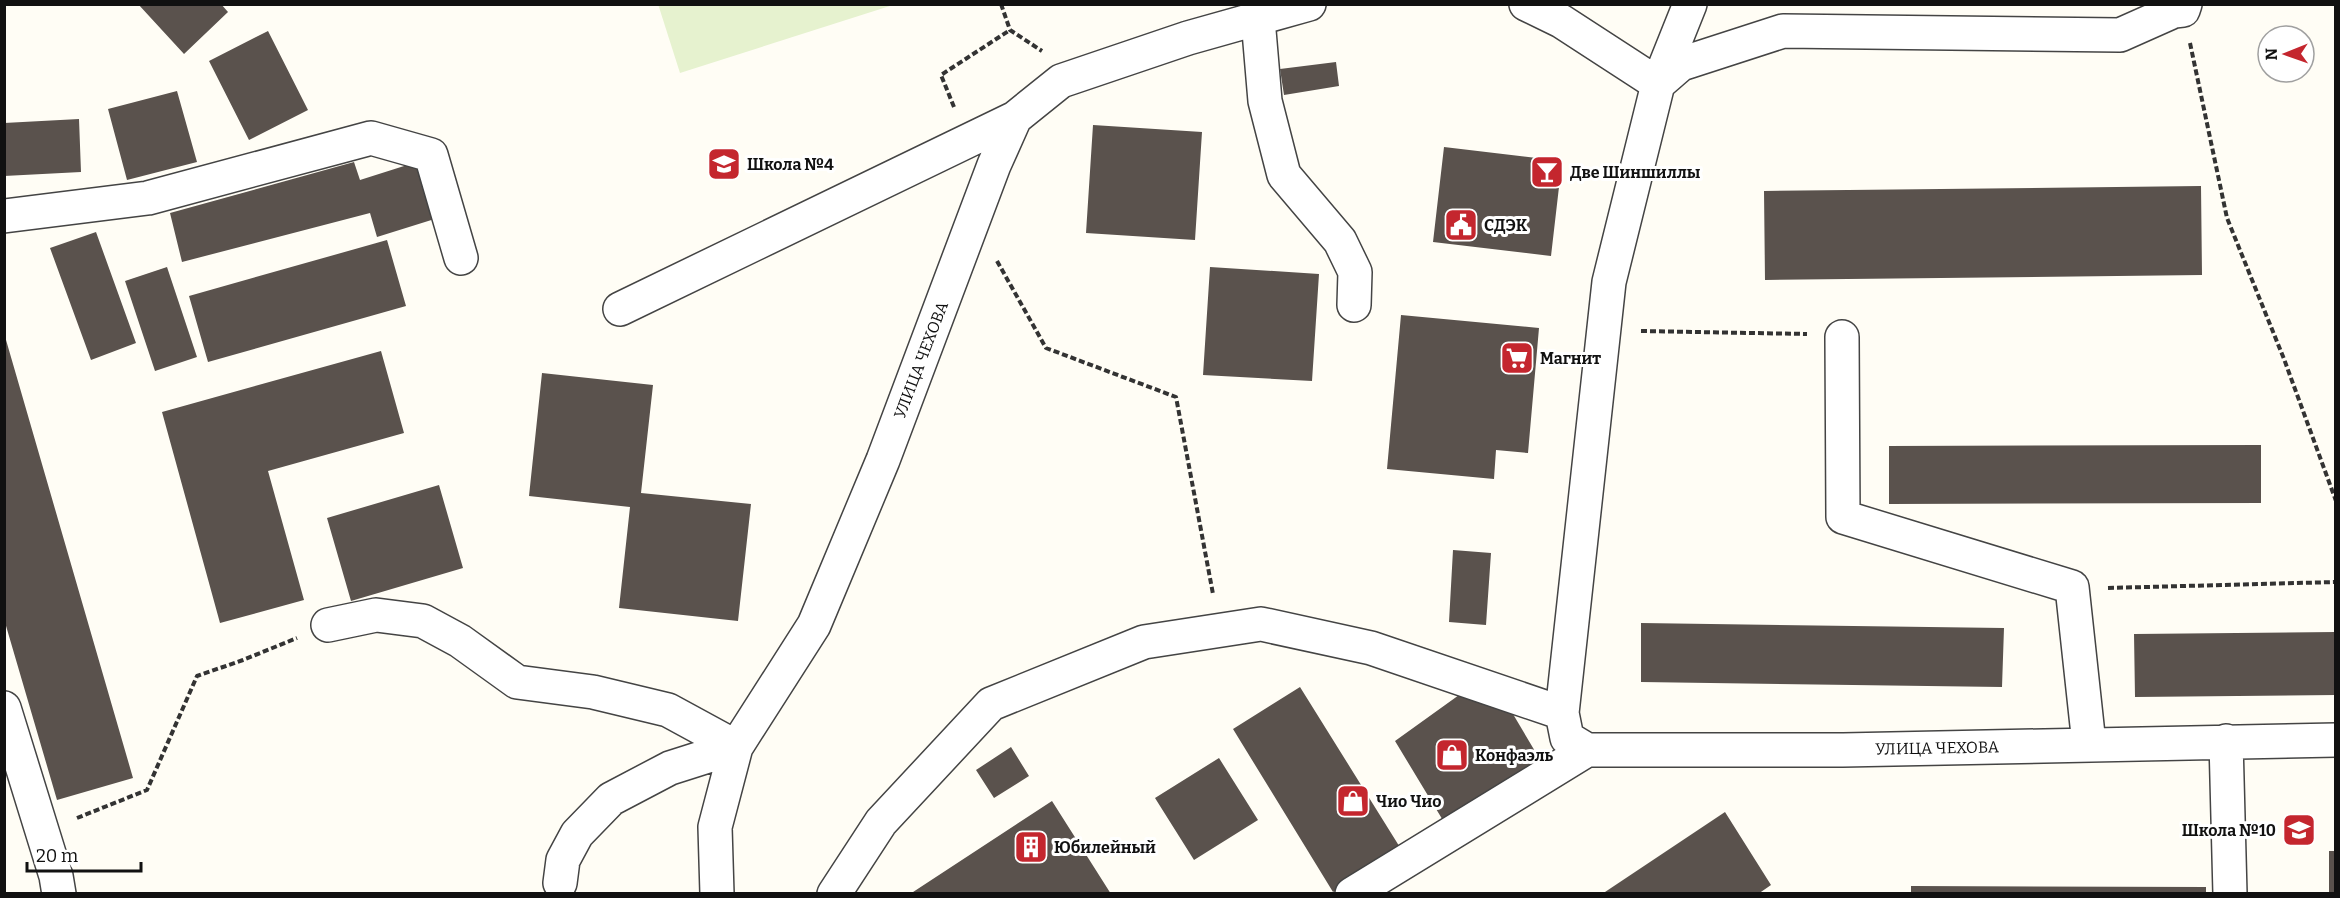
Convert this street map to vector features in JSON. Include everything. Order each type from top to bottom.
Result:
[{"type":"street","name":"УЛИЦА ЧЕХОВА","points":[[717,894],[715,827],[736,747],[814,625],[884,460],[994,165],[1015,118],[1060,81],[1188,38],[1310,4]]},
{"type":"street","points":[[1526,4],[1561,21],[1658,84]]},
{"type":"street","points":[[1352,894],[1587,750],[1567,738],[1562,713],[1610,282],[1658,84],[1690,4]]},
{"type":"street","points":[[1658,84],[1681,64],[1783,31],[2120,35],[2184,8]]},
{"type":"street","points":[[1258,19],[1265,101],[1284,175],[1340,242],[1355,272],[1354,305]]},
{"type":"street","points":[[620,309],[1015,118]]},
{"type":"street","points":[[4,216],[148,198],[371,138],[431,155],[461,258]]},
{"type":"street","points":[[1842,337],[1843,517],[2072,587],[2089,744]]},
{"type":"street","points":[[328,625],[376,615],[423,621],[460,641],[517,682],[593,692],[668,710],[736,747]]},
{"type":"street","points":[[834,894],[881,822],[991,704],[1144,642],[1261,624],[1371,648],[1562,713]]},
{"type":"street","points":[[4,708],[59,894]]},
{"type":"street","name":"УЛИЦА ЧЕХОВА","points":[[1587,750],[1843,750],[2336,740]]},
{"type":"street","points":[[2226,741],[2230,894]]},
{"type":"street","points":[[560,883],[563,860],[577,834],[611,799],[670,768],[736,747]]},
{"type":"path","points":[[941,75],[1010,30],[1001,4]]},
{"type":"path","points":[[2184,8],[2227,218],[2284,359],[2336,501]]},
{"type":"path","points":[[974,218],[1046,348],[1176,397],[1220,630]]},
{"type":"path","points":[[1604,331],[1799,333]]},
{"type":"path","points":[[2118,588],[2336,582]]},
{"type":"path","points":[[41,827],[86,816],[147,790],[169,745],[197,676],[328,625]]},
{"type":"green space","points":[[658,4],[893,4],[893,5],[680,73]]},
{"type":"building","points":[[138,4],[221,4],[228,12],[184,54]]},
{"type":"building","points":[[268,31],[308,110],[249,140],[209,61]]},
{"type":"building","points":[[1336,62],[1339,86],[1284,95],[1280,69]]},
{"type":"building","points":[[177,91],[197,162],[127,180],[108,109]]},
{"type":"building","points":[[79,119],[81,172],[4,176],[4,123]]},
{"type":"building","points":[[1093,125],[1202,132],[1195,240],[1086,233]]},
{"type":"building","points":[[1444,147],[1562,161],[1551,256],[1433,242]]},
{"type":"building","points":[[423,160],[441,217],[377,237],[370,213],[182,262],[170,213],[354,162],[360,180]]},
{"type":"building","points":[[2201,186],[2202,275],[1765,280],[1764,191]]},
{"type":"building","points":[[96,232],[136,343],[91,360],[50,248]]},
{"type":"building","points":[[387,240],[406,306],[208,362],[189,296]]},
{"type":"building","points":[[167,267],[197,357],[155,371],[125,281]]},
{"type":"building","points":[[1210,267],[1319,274],[1312,381],[1203,375]]},
{"type":"building","points":[[1401,315],[1539,328],[1528,453],[1496,450],[1494,479],[1387,469]]},
{"type":"building","points":[[4,333],[133,778],[57,800],[4,619]]},
{"type":"building","points":[[381,351],[404,433],[268,471],[304,600],[220,623],[162,412]]},
{"type":"building","points":[[542,373],[653,385],[641,493],[751,504],[738,621],[619,608],[630,507],[529,496]]},
{"type":"building","points":[[2261,445],[2261,503],[1889,504],[1889,446]]},
{"type":"building","points":[[439,485],[463,568],[351,601],[327,518]]},
{"type":"building","points":[[1453,550],[1491,553],[1486,625],[1449,622]]},
{"type":"building","points":[[1641,623],[2004,628],[2002,687],[1641,682]]},
{"type":"building","points":[[2336,632],[2336,695],[2135,697],[2134,634]]},
{"type":"building","points":[[1300,687],[1401,849],[1333,892],[1233,729]]},
{"type":"building","points":[[1466,690],[1507,704],[1545,768],[1447,827],[1395,741]]},
{"type":"building","points":[[1011,747],[1029,776],[994,798],[976,770]]},
{"type":"building","points":[[1219,758],[1258,820],[1194,860],[1155,798]]},
{"type":"building","name":"Юбилейный","points":[[1052,801],[1111,894],[910,894]]},
{"type":"building","points":[[1725,812],[1771,885],[1758,894],[1602,894]]},
{"type":"building","points":[[2329,851],[2336,851],[2336,894],[2329,894]]},
{"type":"building","points":[[1911,886],[2206,887],[2206,894],[1911,894]]},
{"type":"place","name":"Школа №4","points":[[724,164]]},
{"type":"place","name":"Две Шиншиллы","points":[[1547,172]]},
{"type":"place","name":"СДЭК","points":[[1461,225]]},
{"type":"place","name":"Магнит","points":[[1517,358]]},
{"type":"place","name":"Конфаэль","points":[[1452,755]]},
{"type":"place","name":"Чио Чио","points":[[1353,801]]},
{"type":"place","name":"Школа №10","points":[[2299,830]]},
{"type":"place","name":"Юбилейный","points":[[1031,847]]}]
